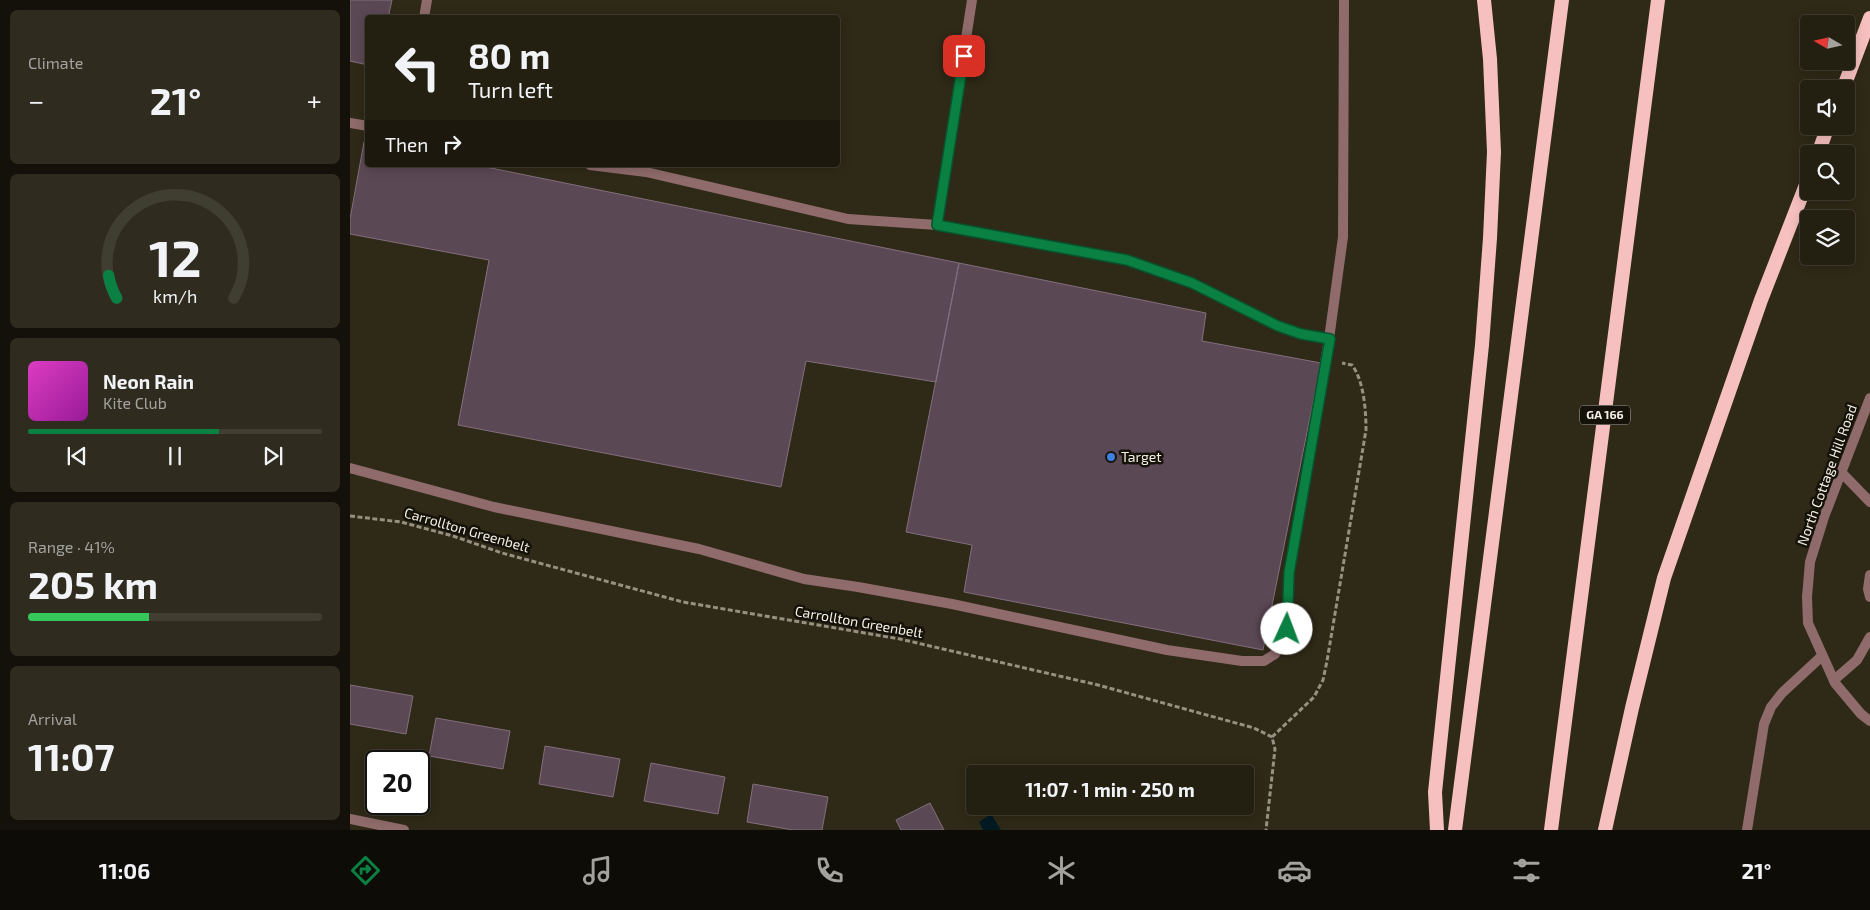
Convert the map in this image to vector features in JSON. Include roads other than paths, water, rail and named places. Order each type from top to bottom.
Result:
[{"type":"highway","points":[[1437,830],[1435,792],[1482,345],[1490,238],[1494,152],[1490,59],[1484,0]]},
{"type":"highway","points":[[1455,830],[1562,0]]},
{"type":"highway","name":"GA 166","points":[[1551,830],[1658,0]]},
{"type":"highway","points":[[1846,80],[1870,18]]},
{"type":"highway","points":[[1605,830],[1632,708],[1664,578],[1761,300],[1800,200]]},
{"type":"street","points":[[424,15],[427,0]]},
{"type":"street","points":[[937,225],[972,0]]},
{"type":"street","points":[[350,468],[494,507],[699,549],[804,580],[858,587],[952,604],[1167,650],[1242,661],[1264,661],[1275,654],[1287,629],[1289,573],[1330,339],[1342,237],[1344,0]]},
{"type":"street","points":[[350,123],[365,126]]},
{"type":"street","points":[[606,167],[646,172],[848,219],[937,225],[1127,260],[1192,283],[1278,326],[1301,334],[1330,339]]},
{"type":"street","name":"North Cottage Hill Road","points":[[1870,398],[1824,517],[1810,562],[1807,597],[1808,623],[1834,680],[1861,714],[1870,721]]},
{"type":"street","points":[[1842,472],[1870,502]]},
{"type":"street","points":[[1870,575],[1868,589],[1870,597]]},
{"type":"street","points":[[1834,680],[1857,660],[1870,637]]},
{"type":"street","points":[[1747,830],[1764,724],[1771,707],[1782,693],[1822,656]]},
{"type":"street","points":[[350,820],[404,830]]},
{"type":"water","points":[[992,815],[1001,830],[983,830],[979,822]]},
{"type":"place","name":"Target","points":[[1111,457]]}]
